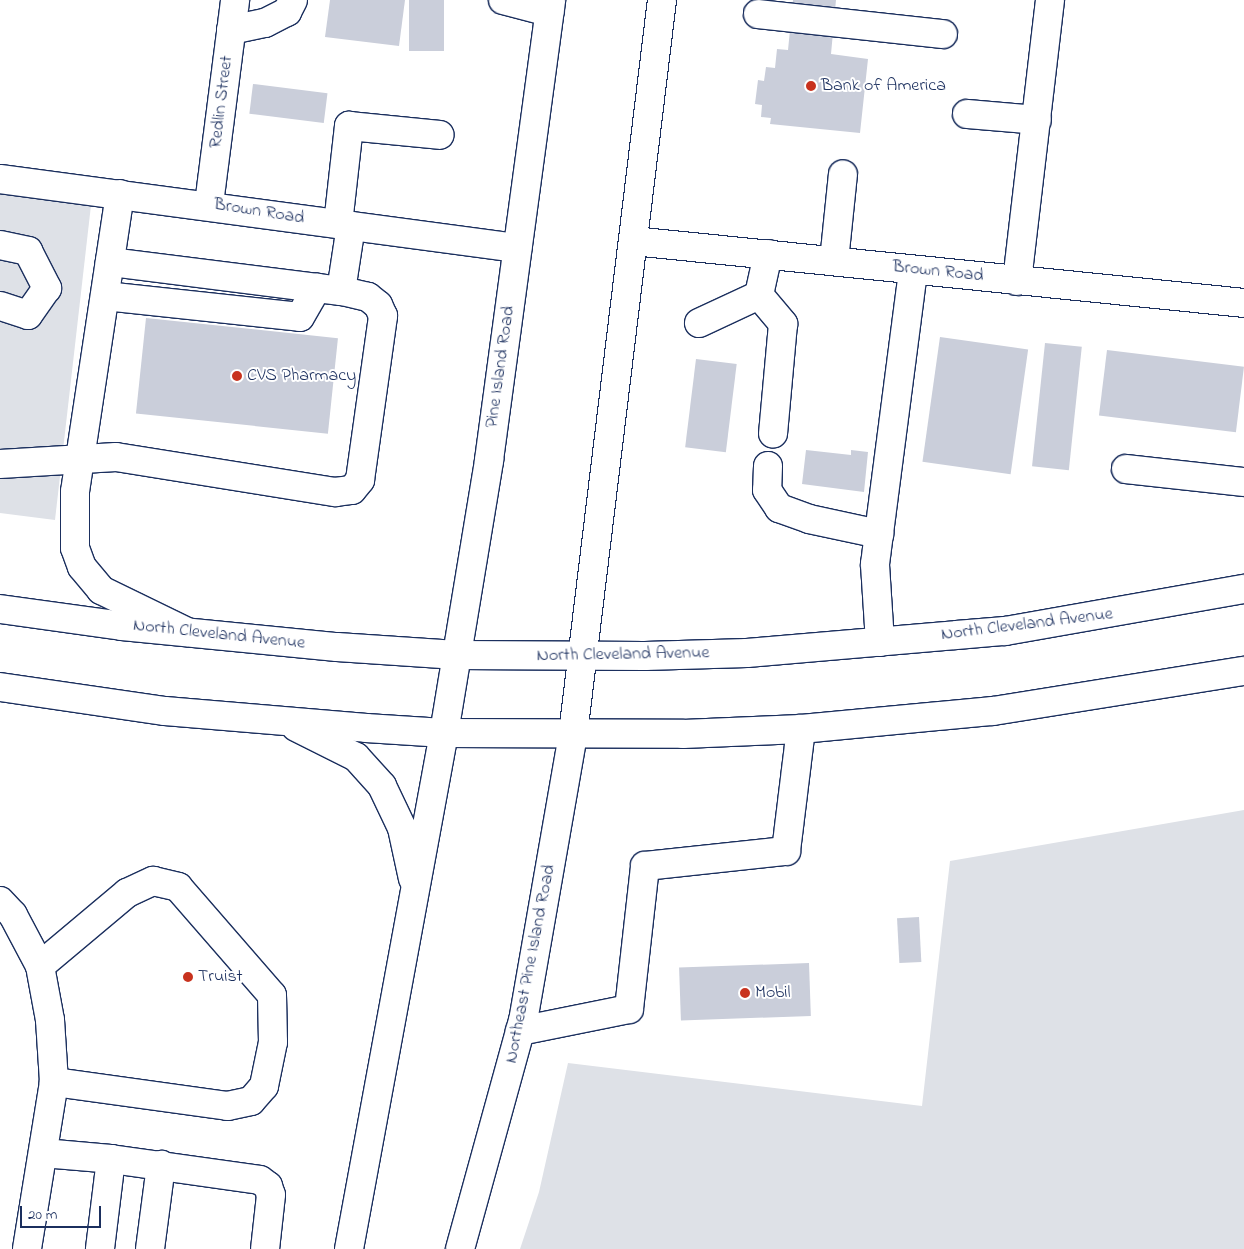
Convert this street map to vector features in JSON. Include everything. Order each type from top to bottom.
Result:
[{"type":"main road","name":"Redlin Street","points":[[209,204],[235,0]]},
{"type":"main road","points":[[231,30],[265,23],[287,12],[293,0]]},
{"type":"main road","points":[[503,0],[550,6]]},
{"type":"main road","points":[[573,734],[662,0]]},
{"type":"main road","points":[[1017,281],[1050,0]]},
{"type":"main road","name":"Pine Island Road","points":[[444,732],[517,248],[550,6]]},
{"type":"main road","points":[[758,14],[943,34]]},
{"type":"main road","points":[[967,114],[1037,120]]},
{"type":"main road","points":[[105,296],[300,317],[329,289],[345,225],[348,126],[440,135]]},
{"type":"main road","points":[[834,261],[843,174]]},
{"type":"main road","name":"Brown Road","points":[[0,179],[209,204],[345,225],[517,248]]},
{"type":"main road","points":[[120,194],[75,492],[75,548],[82,567],[101,590],[190,634]]},
{"type":"main road","name":"Brown Road","points":[[632,241],[1244,303]]},
{"type":"main road","points":[[0,245],[28,251],[47,288],[28,315],[0,306]]},
{"type":"main road","points":[[759,295],[768,254]]},
{"type":"main road","points":[[0,464],[116,457],[335,492],[352,490],[360,480],[384,316],[368,297],[329,289],[110,262]]},
{"type":"main road","points":[[880,642],[876,564],[913,270]]},
{"type":"main road","points":[[699,323],[759,295]]},
{"type":"main road","points":[[759,295],[783,324],[773,434]]},
{"type":"main road","points":[[768,466],[767,490],[779,508],[809,519],[879,534]]},
{"type":"main road","points":[[1126,469],[1244,482]]},
{"type":"main road","name":"North Cleveland Avenue","points":[[0,609],[190,634],[457,655],[582,656],[746,653],[1005,631],[1244,589]]},
{"type":"main road","points":[[0,687],[166,711],[285,721],[444,732],[573,734],[801,729],[1094,698],[1244,671]]},
{"type":"main road","points":[[285,721],[356,757],[382,786],[402,828],[416,890]]},
{"type":"main road","points":[[520,1032],[629,1009],[645,866],[786,851],[801,729]]},
{"type":"main road","points":[[349,1249],[444,732]]},
{"type":"main road","name":"Northeast Pine Island Road","points":[[460,1249],[520,1032],[573,734]]},
{"type":"main road","points":[[40,966],[127,894],[153,881],[178,887],[272,995],[272,1042],[264,1086],[251,1101],[228,1106],[54,1082]]},
{"type":"main road","points":[[0,901],[13,915],[40,966],[50,1020],[54,1082],[27,1249]]},
{"type":"main road","points":[[43,1153],[111,1158],[260,1180],[268,1186],[272,1195],[265,1249]]},
{"type":"main road","points":[[100,1249],[111,1158]]},
{"type":"main road","points":[[150,1249],[161,1166]]},
{"type":"shaded area","points":[[0,168],[94,179],[55,520],[0,513]]},
{"type":"shaded area","points":[[1244,810],[1244,1249],[520,1249],[539,1192],[568,1063],[922,1106],[950,861]]},
{"type":"building","points":[[330,0],[405,0],[399,46],[325,37]]},
{"type":"building","points":[[409,0],[444,0],[444,51],[409,51]]},
{"type":"building","name":"Bank of America","points":[[793,0],[836,0],[831,54],[868,59],[860,133],[770,124],[771,118],[761,117],[762,105],[755,104],[758,80],[764,81],[766,67],[775,68],[777,49],[788,50]]},
{"type":"building","points":[[253,84],[327,93],[324,123],[249,114]]},
{"type":"building","name":"CVS Pharmacy","points":[[146,318],[338,338],[328,434],[136,413]]},
{"type":"building","points":[[940,337],[1028,349],[1011,474],[922,462]]},
{"type":"building","points":[[1045,343],[1082,347],[1069,470],[1032,466]]},
{"type":"building","points":[[1107,350],[1244,367],[1236,432],[1099,416]]},
{"type":"building","points":[[696,359],[737,364],[726,452],[685,447]]},
{"type":"building","points":[[806,450],[851,455],[851,450],[868,452],[864,492],[802,484]]},
{"type":"building","points":[[919,917],[921,962],[899,963],[897,918]]},
{"type":"building","name":"Mobil","points":[[809,963],[811,1016],[681,1021],[679,968]]},
{"type":"place","name":"Bank of America","points":[[811,86]]},
{"type":"place","name":"CVS Pharmacy","points":[[237,376]]},
{"type":"place","name":"Truist","points":[[188,977]]},
{"type":"place","name":"Mobil","points":[[745,993]]}]
